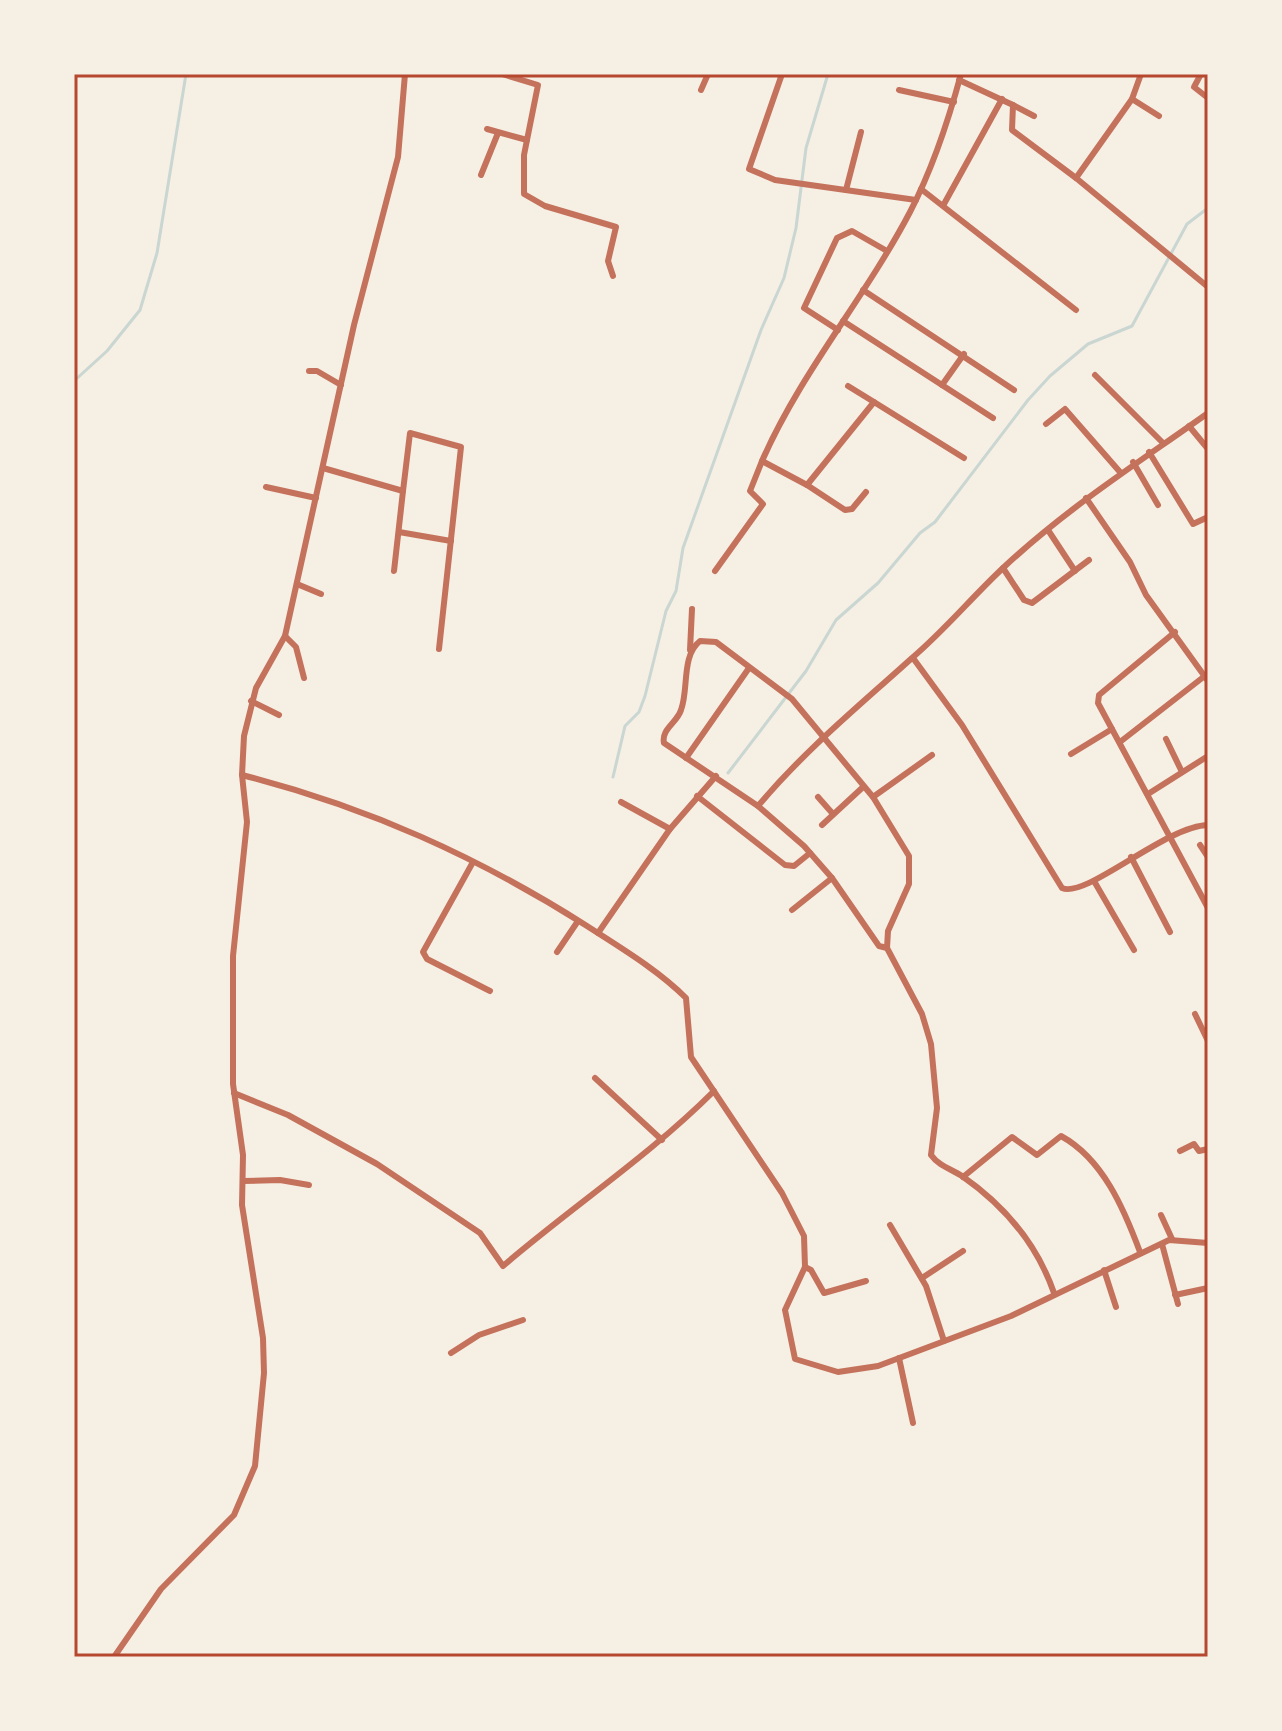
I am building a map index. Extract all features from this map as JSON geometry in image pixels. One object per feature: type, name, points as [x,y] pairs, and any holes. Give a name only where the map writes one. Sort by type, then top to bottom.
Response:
[{"type":"street","points":[[114,1657],[161,1589],[234,1515],[255,1466],[263,1349],[242,1205],[243,1181],[234,1093],[233,956],[247,822],[242,775],[244,736],[251,701],[285,636],[341,385],[398,157],[405,74]]},
{"type":"street","points":[[502,74],[538,85]]},
{"type":"street","points":[[540,74],[527,140],[524,194],[545,206],[616,227],[608,261],[613,276]]},
{"type":"street","points":[[701,90],[708,74]]},
{"type":"street","points":[[782,74],[749,169],[775,180],[916,200]]},
{"type":"street","points":[[1076,178],[1132,99],[1141,74]]},
{"type":"street","points":[[1201,74],[1194,87],[1208,98]]},
{"type":"street","points":[[715,571],[763,504],[750,491],[786,410],[916,200],[954,102],[960,77],[1034,116]]},
{"type":"street","points":[[899,90],[954,102]]},
{"type":"street","points":[[944,204],[1002,99]]},
{"type":"street","points":[[1132,99],[1159,116]]},
{"type":"street","points":[[1013,105],[1012,130],[1076,178],[1208,287]]},
{"type":"street","points":[[487,129],[527,140]]},
{"type":"street","points":[[846,190],[861,132]]},
{"type":"street","points":[[481,175],[498,133]]},
{"type":"street","points":[[921,189],[1076,310]]},
{"type":"street","points":[[838,330],[804,308],[837,238],[852,231],[887,251]]},
{"type":"street","points":[[863,290],[964,354],[1014,390]]},
{"type":"street","points":[[843,321],[993,418]]},
{"type":"street","points":[[942,385],[964,354]]},
{"type":"street","points":[[309,371],[317,371],[341,385]]},
{"type":"street","points":[[1095,375],[1163,443]]},
{"type":"street","points":[[848,386],[964,458]]},
{"type":"street","points":[[807,485],[874,402]]},
{"type":"street","points":[[1046,424],[1065,409],[1120,472]]},
{"type":"street","points":[[758,806],[824,736],[913,658],[1003,568],[1133,462],[1208,413]]},
{"type":"street","points":[[1189,426],[1208,449]]},
{"type":"street","points":[[394,571],[409,433],[461,447],[439,649]]},
{"type":"street","points":[[1149,452],[1193,524],[1208,517]]},
{"type":"street","points":[[762,461],[845,510],[852,509],[866,492]]},
{"type":"street","points":[[1133,462],[1158,505]]},
{"type":"street","points":[[323,468],[403,491]]},
{"type":"street","points":[[266,487],[316,498]]},
{"type":"street","points":[[1086,498],[1124,552],[1146,595],[1207,678],[1120,742]]},
{"type":"street","points":[[1048,530],[1075,571]]},
{"type":"street","points":[[399,532],[451,541]]},
{"type":"street","points":[[1003,568],[1029,603],[1089,560]]},
{"type":"street","points":[[297,584],[321,594]]},
{"type":"street","points":[[692,609],[683,707],[662,739],[667,746],[758,806],[810,853],[832,878],[879,946],[887,948]]},
{"type":"street","points":[[1175,632],[1099,695],[1098,703],[1208,908]]},
{"type":"street","points":[[285,636],[296,647],[304,678]]},
{"type":"street","points":[[690,653],[700,641],[710,639],[792,699],[862,788],[873,797],[909,856],[911,871],[905,896],[888,931],[887,948],[922,1014],[931,1044],[937,1114],[931,1155],[963,1177],[1030,1240],[1054,1293]]},
{"type":"street","points":[[913,658],[969,735],[1056,883],[1075,891],[1169,835],[1188,827],[1208,825]]},
{"type":"street","points":[[686,758],[749,668]]},
{"type":"street","points":[[251,701],[279,715]]},
{"type":"street","points":[[1071,754],[1112,729]]},
{"type":"street","points":[[1166,739],[1182,772]]},
{"type":"street","points":[[873,797],[932,755]]},
{"type":"street","points":[[1148,794],[1208,756]]},
{"type":"street","points":[[242,775],[364,810],[473,862],[598,933],[655,972],[687,1000],[691,1057],[796,1217],[806,1243],[805,1267],[785,1310],[794,1358],[842,1372],[899,1358],[1011,1316],[1172,1239],[1208,1243]]},
{"type":"street","points":[[598,933],[670,829],[716,776]]},
{"type":"street","points":[[822,825],[862,788]]},
{"type":"street","points":[[697,796],[785,865],[794,866],[810,853]]},
{"type":"street","points":[[818,797],[833,814]]},
{"type":"street","points":[[621,802],[670,829]]},
{"type":"street","points":[[1200,845],[1208,857]]},
{"type":"street","points":[[1131,857],[1170,932]]},
{"type":"street","points":[[473,862],[423,952],[427,959],[490,991]]},
{"type":"street","points":[[792,910],[832,878]]},
{"type":"street","points":[[1094,881],[1134,950]]},
{"type":"street","points":[[557,952],[578,921]]},
{"type":"street","points":[[1195,1014],[1208,1041]]},
{"type":"street","points":[[595,1078],[662,1140]]},
{"type":"street","points":[[234,1093],[306,1123],[389,1172],[480,1233],[503,1266],[662,1140],[714,1091]]},
{"type":"street","points":[[963,1177],[1012,1137],[1037,1155],[1061,1136],[1085,1153],[1103,1176],[1140,1252]]},
{"type":"street","points":[[1180,1151],[1194,1144],[1199,1151],[1208,1149]]},
{"type":"street","points":[[243,1181],[280,1180],[309,1185]]},
{"type":"street","points":[[1161,1215],[1172,1239]]},
{"type":"street","points":[[890,1225],[922,1278],[944,1341]]},
{"type":"street","points":[[1162,1244],[1178,1304]]},
{"type":"street","points":[[922,1278],[963,1251]]},
{"type":"street","points":[[805,1267],[811,1270],[824,1293],[866,1281]]},
{"type":"street","points":[[1104,1270],[1116,1307]]},
{"type":"street","points":[[1175,1295],[1208,1288]]},
{"type":"street","points":[[451,1353],[479,1335],[523,1320]]},
{"type":"street","points":[[899,1358],[913,1423]]},
{"type":"waterway","points":[[74,381],[107,351],[140,310],[157,253],[186,74]]},
{"type":"waterway","points":[[613,777],[625,726],[639,712],[645,696],[666,611],[676,591],[683,548],[761,330],[784,278],[796,228],[806,148],[828,74]]},
{"type":"waterway","points":[[728,773],[806,671],[836,620],[878,583],[920,533],[935,522],[1028,400],[1050,376],[1088,344],[1132,326],[1187,224],[1208,208]]}]
